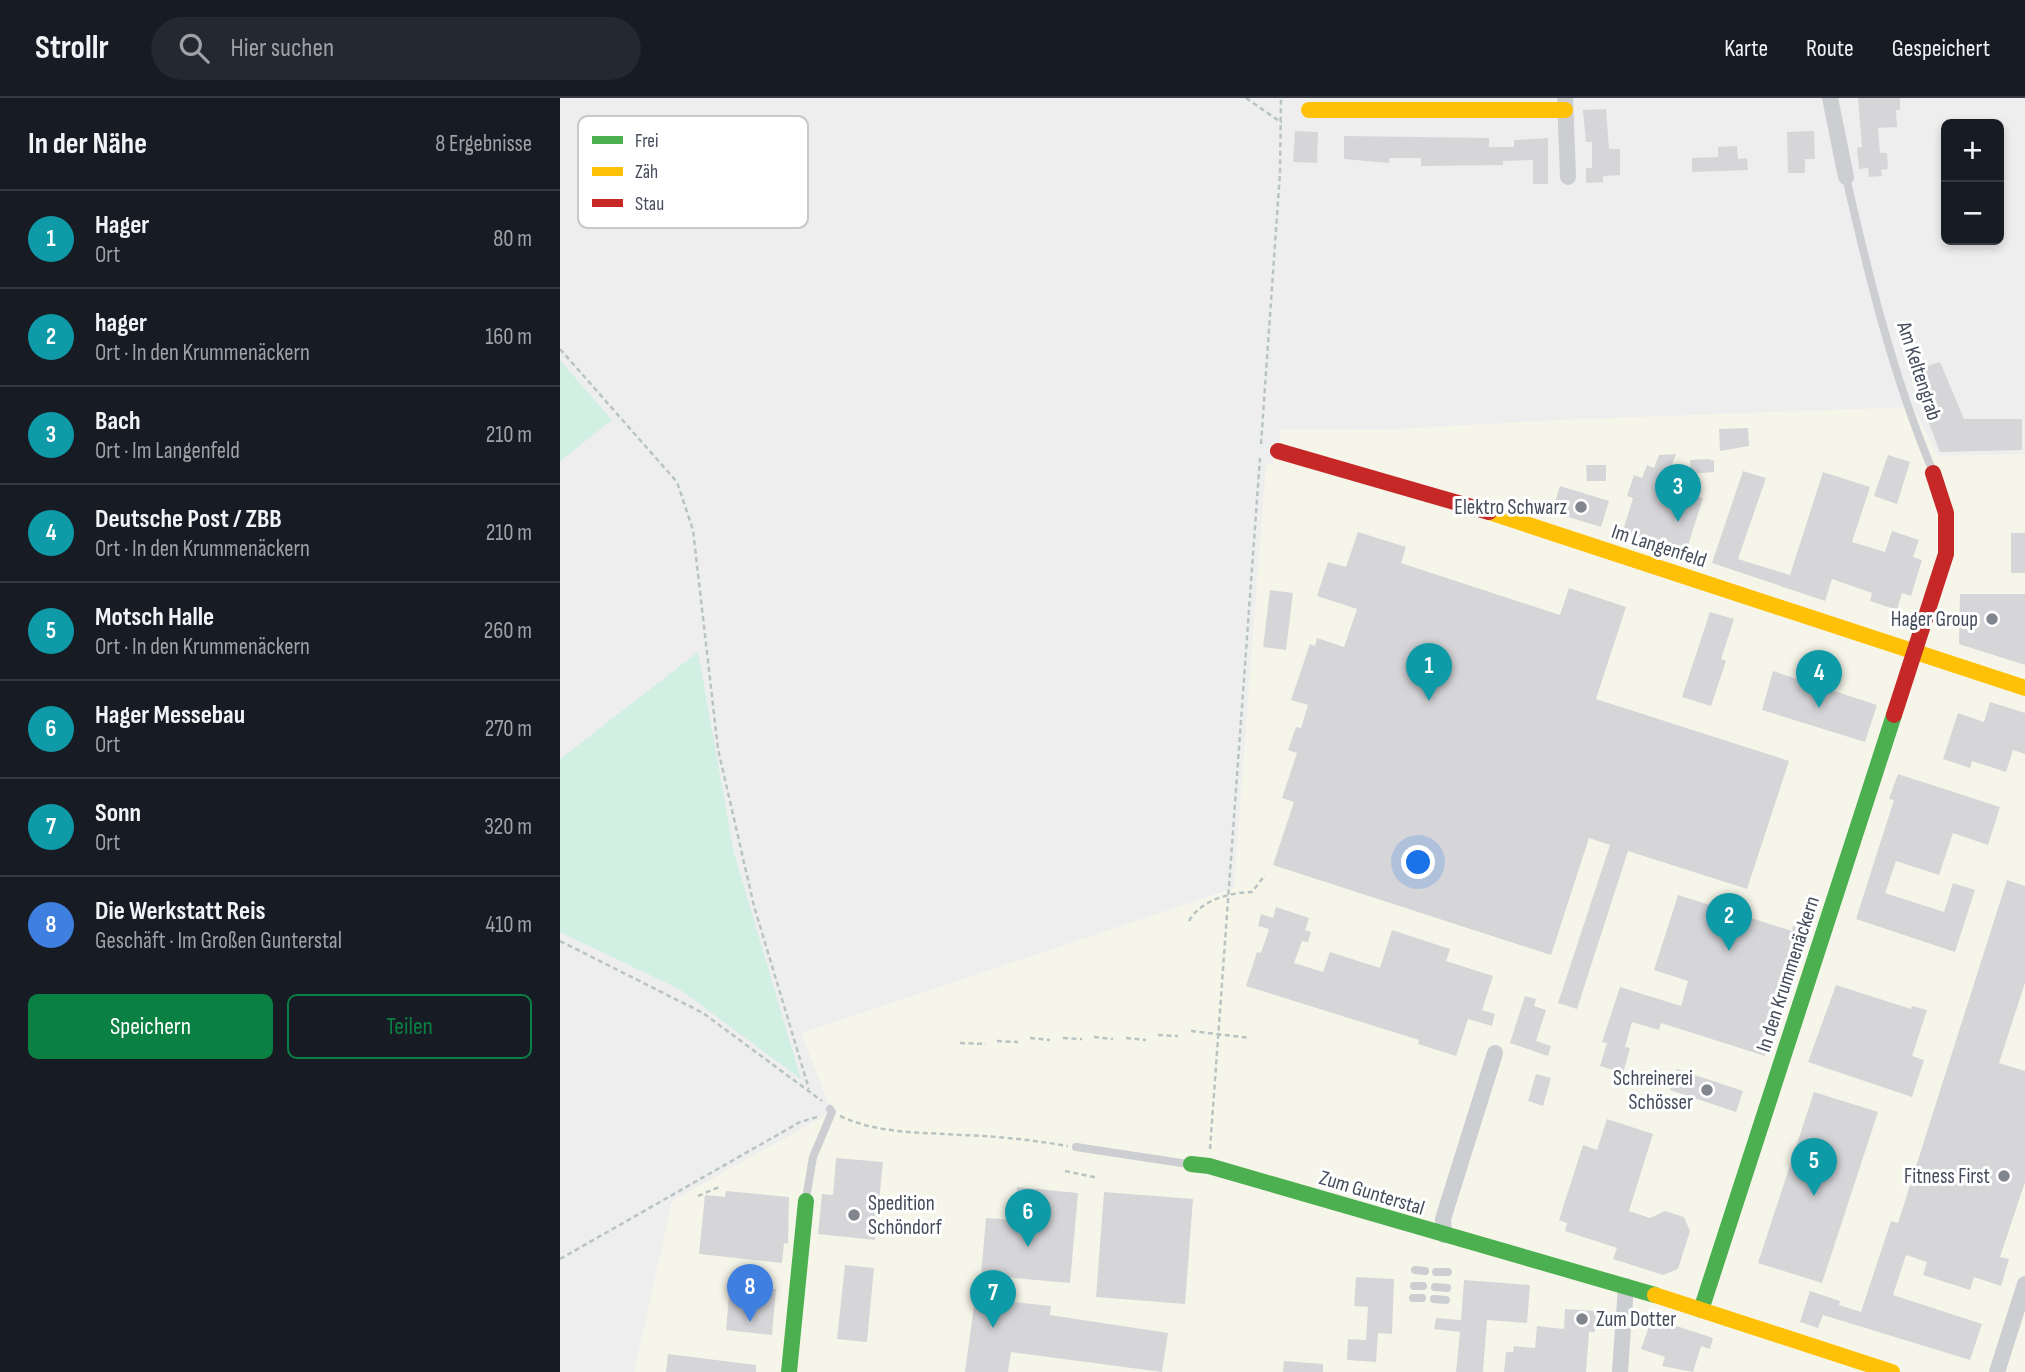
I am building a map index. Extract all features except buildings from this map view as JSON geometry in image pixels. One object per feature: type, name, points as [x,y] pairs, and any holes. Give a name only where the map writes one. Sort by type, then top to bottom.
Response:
[{"type":"street","name":"Am Keltengrab","points":[[1830,98],[1846,177]]},
{"type":"street","points":[[1309,110],[1565,104],[1568,177]]},
{"type":"street","name":"Im Langenfeld","points":[[1278,451],[1437,495],[2025,688]]},
{"type":"street","name":"Am Keltengrab","points":[[1916,652],[1949,535],[1946,503],[1933,473]]},
{"type":"street","name":"In den Krummenäckern","points":[[1701,1310],[1916,652]]},
{"type":"street","points":[[1444,1235],[1443,1219],[1497,1047]]},
{"type":"street","name":"Zum Gunterstal","points":[[1191,1164],[1209,1166],[1626,1286],[1892,1372]]},
{"type":"street","points":[[789,1372],[806,1201]]},
{"type":"street","points":[[1997,1372],[2025,1284]]},
{"type":"street","points":[[1620,1372],[1626,1286]]},
{"type":"lane","name":"Am Keltengrab","points":[[1846,177],[1898,383],[1933,473]]},
{"type":"lane","points":[[806,1201],[813,1157],[831,1111]]},
{"type":"lane","name":"Zum Gunterstal","points":[[1076,1147],[1191,1164]]},
{"type":"lane","points":[[1436,1272],[1448,1272]]},
{"type":"lane","points":[[1435,1287],[1447,1288]]},
{"type":"lane","points":[[1434,1299],[1446,1300]]},
{"type":"path","points":[[1246,98],[1282,123]]},
{"type":"path","points":[[1209,1166],[1282,123],[1281,98]]},
{"type":"path","points":[[560,349],[677,482],[688,507],[693,530],[718,749],[754,906],[809,1089]]},
{"type":"path","points":[[1189,921],[1208,903],[1229,894],[1252,892],[1265,875]]},
{"type":"path","points":[[560,941],[703,1013],[809,1089],[831,1111],[873,1128],[906,1133],[1025,1139],[1076,1147]]},
{"type":"path","points":[[1191,1031],[1250,1038]]},
{"type":"path","points":[[1158,1035],[1178,1036]]},
{"type":"path","points":[[1094,1037],[1113,1039]]},
{"type":"path","points":[[1030,1038],[1050,1040]]},
{"type":"path","points":[[1063,1038],[1082,1039]]},
{"type":"path","points":[[1126,1038],[1146,1040]]},
{"type":"path","points":[[997,1041],[1018,1042]]},
{"type":"path","points":[[960,1043],[986,1044]]},
{"type":"path","points":[[560,1259],[800,1122],[831,1111]]},
{"type":"path","points":[[1065,1171],[1098,1178]]},
{"type":"path","points":[[698,1196],[719,1187]]},
{"type":"shaded area","points":[[1913,407],[1938,456],[2025,454],[2025,1372],[634,1372],[672,1201],[832,1112],[801,1033],[1234,888],[1266,466],[1273,461],[1278,451],[1281,429],[1379,430],[1558,420]]},
{"type":"green space","points":[[560,360],[612,420],[560,461]]},
{"type":"green space","points":[[698,652],[734,853],[801,1079],[679,989],[560,932],[560,759]]},
{"type":"traffic: fast","points":[[1701,1310],[1894,715]]},
{"type":"traffic: fast","points":[[1191,1164],[1209,1166],[1655,1295]]},
{"type":"traffic: fast","points":[[789,1372],[806,1201]]},
{"type":"traffic: slow","points":[[1309,110],[1565,110]]},
{"type":"traffic: slow","points":[[1489,512],[2025,688]]},
{"type":"traffic: slow","points":[[1655,1295],[1892,1372]]},
{"type":"traffic: jam","points":[[1278,451],[1489,512]]},
{"type":"traffic: jam","points":[[1894,715],[1946,554],[1946,513],[1933,473]]},
{"type":"place","name":"Elektro Schwarz","points":[[1581,507]]},
{"type":"place","name":"Bach","points":[[1678,522]]},
{"type":"place","name":"Hager Group","points":[[1992,619]]},
{"type":"place","name":"Hager","points":[[1429,701]]},
{"type":"place","name":"Deutsche Post / ZBB","points":[[1819,708]]},
{"type":"place","name":"hager","points":[[1729,951]]},
{"type":"place","name":"Schreinerei Schösser","points":[[1707,1090]]},
{"type":"place","name":"Fitness First","points":[[2004,1176]]},
{"type":"place","name":"Motsch Halle","points":[[1814,1196]]},
{"type":"place","name":"Spedition Schöndorf","points":[[854,1215]]},
{"type":"place","name":"Hager Messebau","points":[[1028,1247]]},
{"type":"place","name":"Zum Dotter","points":[[1582,1319]]},
{"type":"place","name":"Die Werkstatt Reis","points":[[750,1322]]},
{"type":"place","name":"Sonn","points":[[993,1328]]}]
